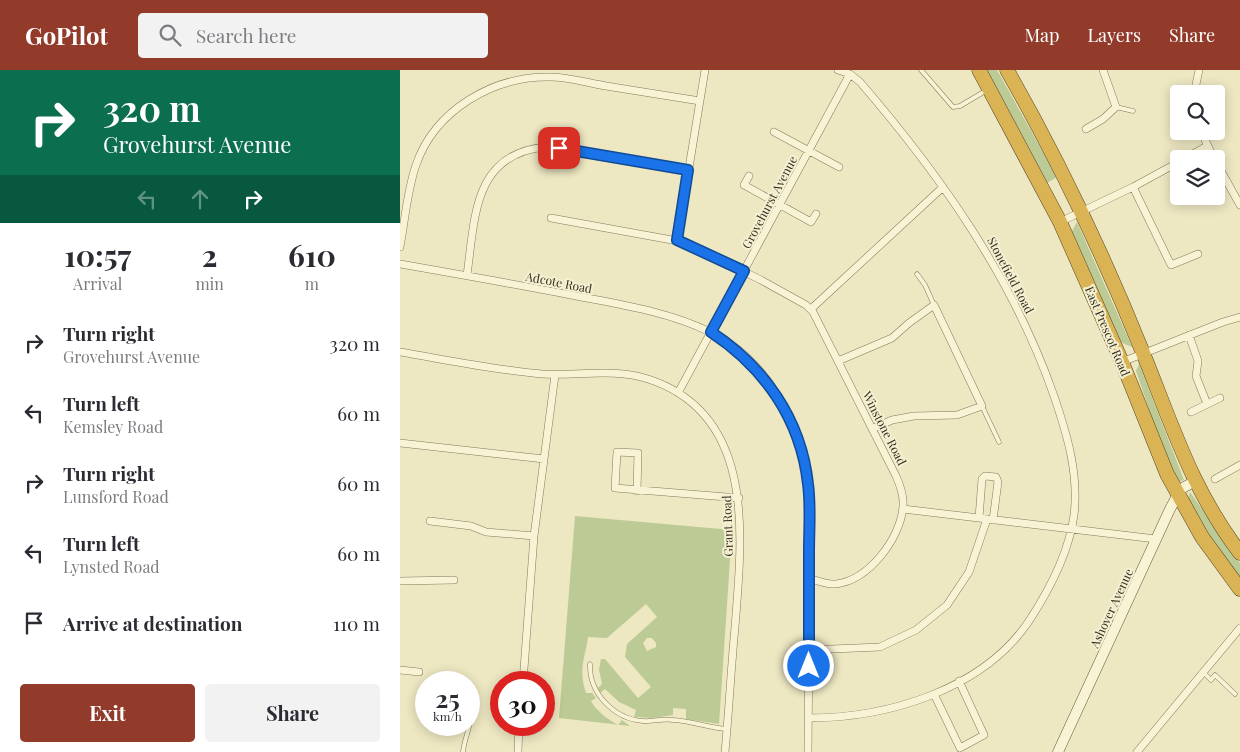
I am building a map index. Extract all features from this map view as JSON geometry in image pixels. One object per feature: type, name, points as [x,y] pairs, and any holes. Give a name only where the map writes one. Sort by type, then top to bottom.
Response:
[{"type":"highway","name":"East Prescot Road","points":[[979,70],[1060,222],[1122,362],[1160,458],[1178,495],[1202,536],[1240,589]]},
{"type":"highway","name":"East Prescot Road","points":[[1007,70],[1044,137],[1081,212],[1144,354],[1174,436],[1195,481],[1216,519],[1240,553]]},
{"type":"street","points":[[677,240],[705,70]]},
{"type":"street","points":[[1086,129],[1103,119],[1116,107],[1103,70]]},
{"type":"street","points":[[1196,85],[1199,70]]},
{"type":"street","name":"Grovehurst Avenue","points":[[678,393],[809,150],[844,72]]},
{"type":"street","name":"Stonefield Road","points":[[808,718],[842,718],[892,710],[934,694],[991,664],[1019,637],[1042,602],[1057,572],[1071,529],[1075,498],[1072,458],[1048,380],[1028,331],[1003,280],[972,227],[944,187],[864,87],[844,72]]},
{"type":"street","points":[[400,247],[410,186],[422,152],[447,117],[480,93],[522,79],[551,77],[700,101]]},
{"type":"street","points":[[774,132],[839,167]]},
{"type":"street","points":[[1205,140],[1209,150]]},
{"type":"street","points":[[1200,150],[1207,146]]},
{"type":"street","points":[[467,275],[478,200],[483,187],[495,169],[512,156],[534,148],[559,148],[688,170]]},
{"type":"street","points":[[1060,222],[1170,167]]},
{"type":"street","points":[[749,176],[744,185],[811,222],[816,214]]},
{"type":"street","points":[[1225,178],[1240,205]]},
{"type":"street","points":[[551,218],[677,240],[744,271],[811,309],[944,187]]},
{"type":"street","points":[[1133,187],[1171,265],[1198,254]]},
{"type":"street","name":"Adcote Road","points":[[400,264],[639,308],[711,332],[734,348],[762,376],[779,398],[794,428],[803,456],[808,483],[808,752]]},
{"type":"street","points":[[838,361],[892,338],[934,305],[982,406],[958,415],[914,416],[892,420],[872,429]]},
{"type":"street","name":"Winstone Road","points":[[809,579],[835,584],[860,576],[880,558],[894,536],[903,509],[899,482],[811,309]]},
{"type":"street","points":[[1122,362],[1189,335],[1240,318]]},
{"type":"street","points":[[1189,335],[1198,361],[1196,376],[1206,404]]},
{"type":"street","name":"Grant Road","points":[[400,352],[555,374],[622,374],[648,379],[678,393],[698,409],[717,434],[731,466],[738,498],[740,550],[725,752]]},
{"type":"street","points":[[524,671],[534,536],[555,374]]},
{"type":"street","points":[[1191,412],[1220,398]]},
{"type":"street","points":[[400,443],[544,459]]},
{"type":"street","points":[[637,491],[638,453],[617,452],[615,488],[637,491],[738,498]]},
{"type":"street","points":[[1215,479],[1240,466]]},
{"type":"street","points":[[809,650],[880,647],[916,630],[947,605],[970,572],[998,482],[996,478],[985,476],[982,479],[986,519]]},
{"type":"street","name":"Ashover Avenue","points":[[1058,752],[1181,488],[1195,481]]},
{"type":"street","points":[[903,509],[1156,539]]},
{"type":"street","points":[[430,520],[471,526],[486,532],[534,536]]},
{"type":"street","points":[[400,581],[454,580]]},
{"type":"street","points":[[1137,752],[1240,628]]},
{"type":"street","points":[[400,670],[415,672]]},
{"type":"street","points":[[934,694],[960,748],[984,735],[959,681]]},
{"type":"street","points":[[518,752],[519,736]]},
{"type":"lane","points":[[921,70],[953,107],[960,106],[990,88]]},
{"type":"lane","points":[[1116,107],[1134,111]]},
{"type":"lane","points":[[917,274],[926,285],[934,305]]},
{"type":"lane","points":[[982,406],[999,442]]},
{"type":"lane","points":[[590,664],[594,688],[600,697],[616,712],[633,720],[674,720],[727,729]]},
{"type":"lane","points":[[1203,672],[1211,680],[1215,675],[1235,694]]},
{"type":"lane","points":[[463,752],[463,742],[467,736]]},
{"type":"green space","points":[[985,70],[997,70],[1057,177],[1047,183]]},
{"type":"green space","points":[[1077,222],[1132,347],[1120,342],[1072,231]]},
{"type":"green space","points":[[1139,364],[1184,480],[1178,482],[1153,427],[1136,371]]},
{"type":"green space","points":[[1190,492],[1240,563],[1240,579],[1196,518],[1188,498]]},
{"type":"green space","points":[[575,516],[732,530],[719,724],[686,719],[686,709],[673,708],[673,715],[652,718],[634,717],[636,710],[619,702],[605,689],[600,693],[598,688],[602,684],[599,670],[601,659],[605,659],[638,698],[651,687],[625,657],[627,644],[657,617],[646,604],[607,638],[588,637],[582,671],[586,693],[592,693],[596,698],[591,701],[596,709],[617,725],[559,718]],"holes":[[[647,638],[652,638],[656,643],[656,647],[647,651],[643,643]]]},
{"type":"green space","points":[[622,720],[630,726],[618,725]]},
{"type":"route","points":[[559,148],[646,165],[688,170],[677,240],[744,271],[711,332],[744,356],[771,387],[789,416],[799,442],[808,483],[810,511],[809,666]]}]
